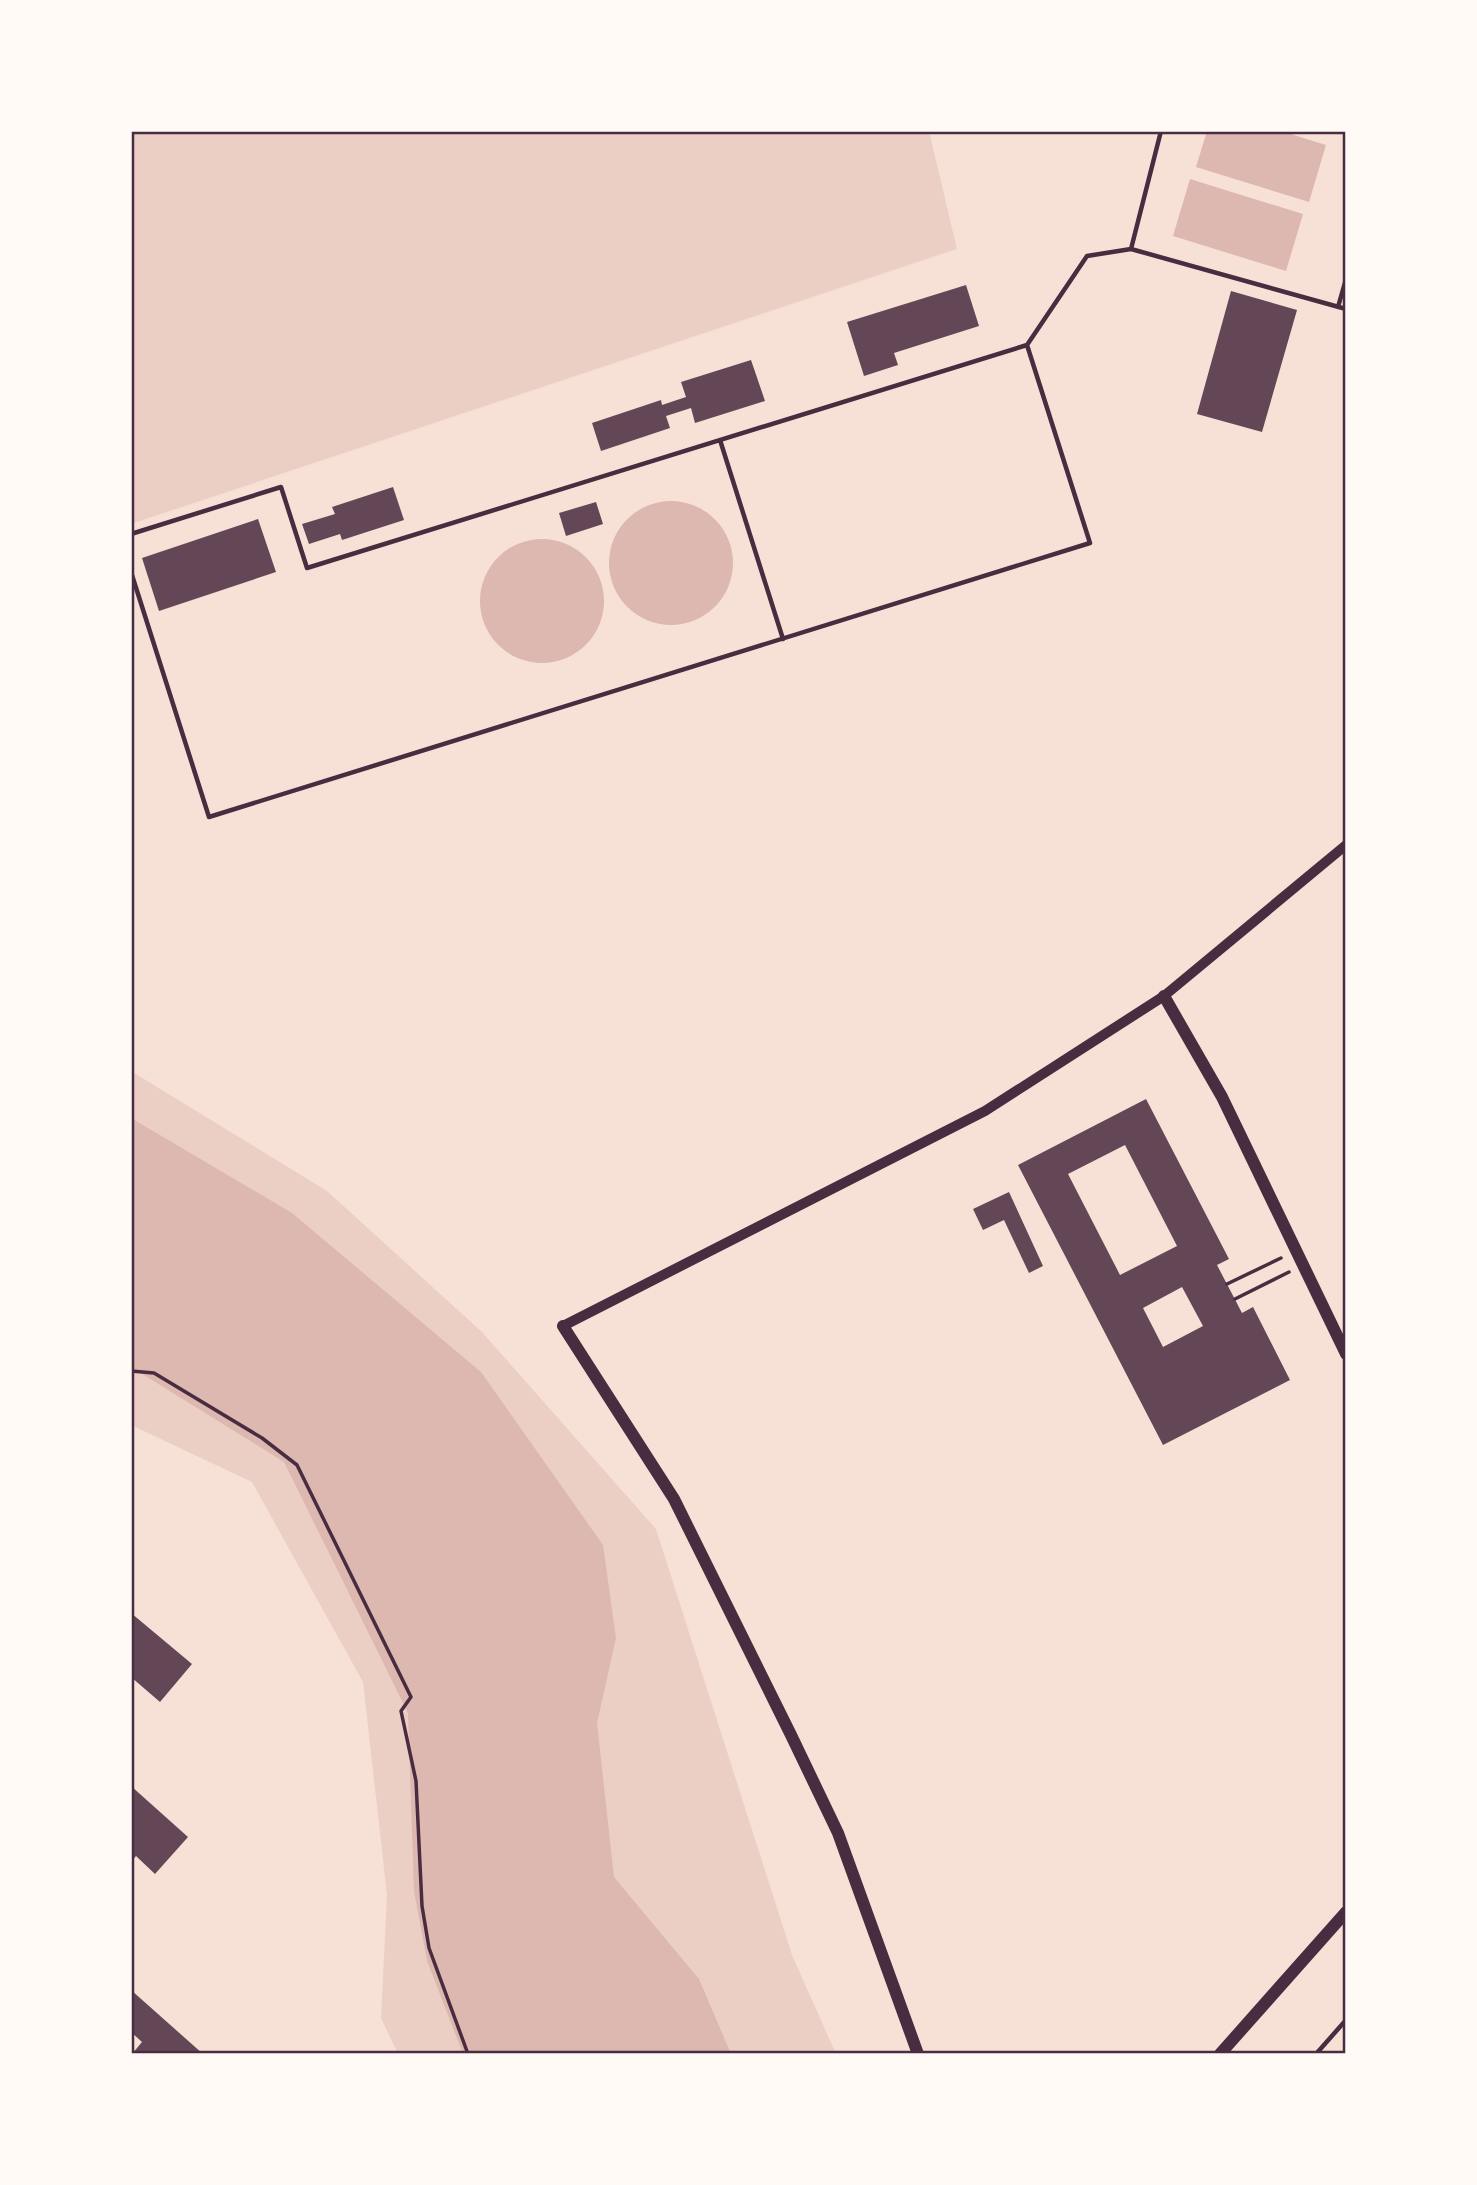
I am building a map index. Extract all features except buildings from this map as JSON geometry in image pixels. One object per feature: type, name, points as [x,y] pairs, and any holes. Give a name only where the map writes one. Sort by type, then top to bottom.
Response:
[{"type":"main road","points":[[1164,996],[1222,1097],[1346,1354]]},
{"type":"main road","points":[[563,1326],[674,1499],[791,1735],[838,1833],[918,2054]]},
{"type":"main road","points":[[1220,2054],[1346,1912]]},
{"type":"street","points":[[563,1326],[985,1111],[1164,996],[1346,845]]},
{"type":"lane","points":[[1131,249],[1161,131]]},
{"type":"lane","points":[[131,534],[281,487],[307,568],[1027,345],[1087,256],[1131,249],[1346,309]]},
{"type":"lane","points":[[1338,307],[1346,279]]},
{"type":"lane","points":[[131,572],[209,817],[1090,543],[1027,345]]},
{"type":"lane","points":[[720,440],[783,639]]},
{"type":"lane","points":[[1316,2054],[1346,2020]]},
{"type":"path","points":[[1227,1284],[1296,1251]]},
{"type":"path","points":[[1235,1299],[1303,1265]]},
{"type":"path","points":[[131,1371],[153,1373],[262,1438],[297,1465],[325,1526],[364,1599],[411,1697],[401,1711],[416,1781],[422,1906],[429,1948],[468,2054]]},
{"type":"shaded area","points":[[131,131],[929,131],[957,249],[131,524]]},
{"type":"shaded area","points":[[1207,131],[1281,131],[1326,145],[1309,202],[1196,167]]},
{"type":"shaded area","points":[[1190,179],[1303,214],[1286,271],[1173,236]]},
{"type":"shaded area","points":[[671,501],[695,506],[715,519],[728,539],[733,563],[728,587],[715,607],[695,620],[671,625],[647,620],[627,607],[614,587],[609,563],[614,539],[627,519],[647,506]]},
{"type":"shaded area","points":[[542,539],[566,544],[586,557],[599,577],[604,601],[599,625],[586,645],[566,658],[542,663],[518,658],[498,645],[485,625],[480,601],[485,577],[498,557],[518,544]]},
{"type":"shaded area","points":[[131,1071],[327,1191],[482,1332],[656,1529],[792,1955],[836,2054],[398,2054],[381,2018],[387,1895],[363,1682],[252,1482],[131,1425]]},
{"type":"shaded area","points":[[131,1118],[292,1213],[481,1372],[603,1545],[616,1638],[597,1723],[614,1877],[699,1979],[731,2054],[463,2054],[427,1961],[414,1891],[408,1713],[284,1462],[131,1367]]}]
